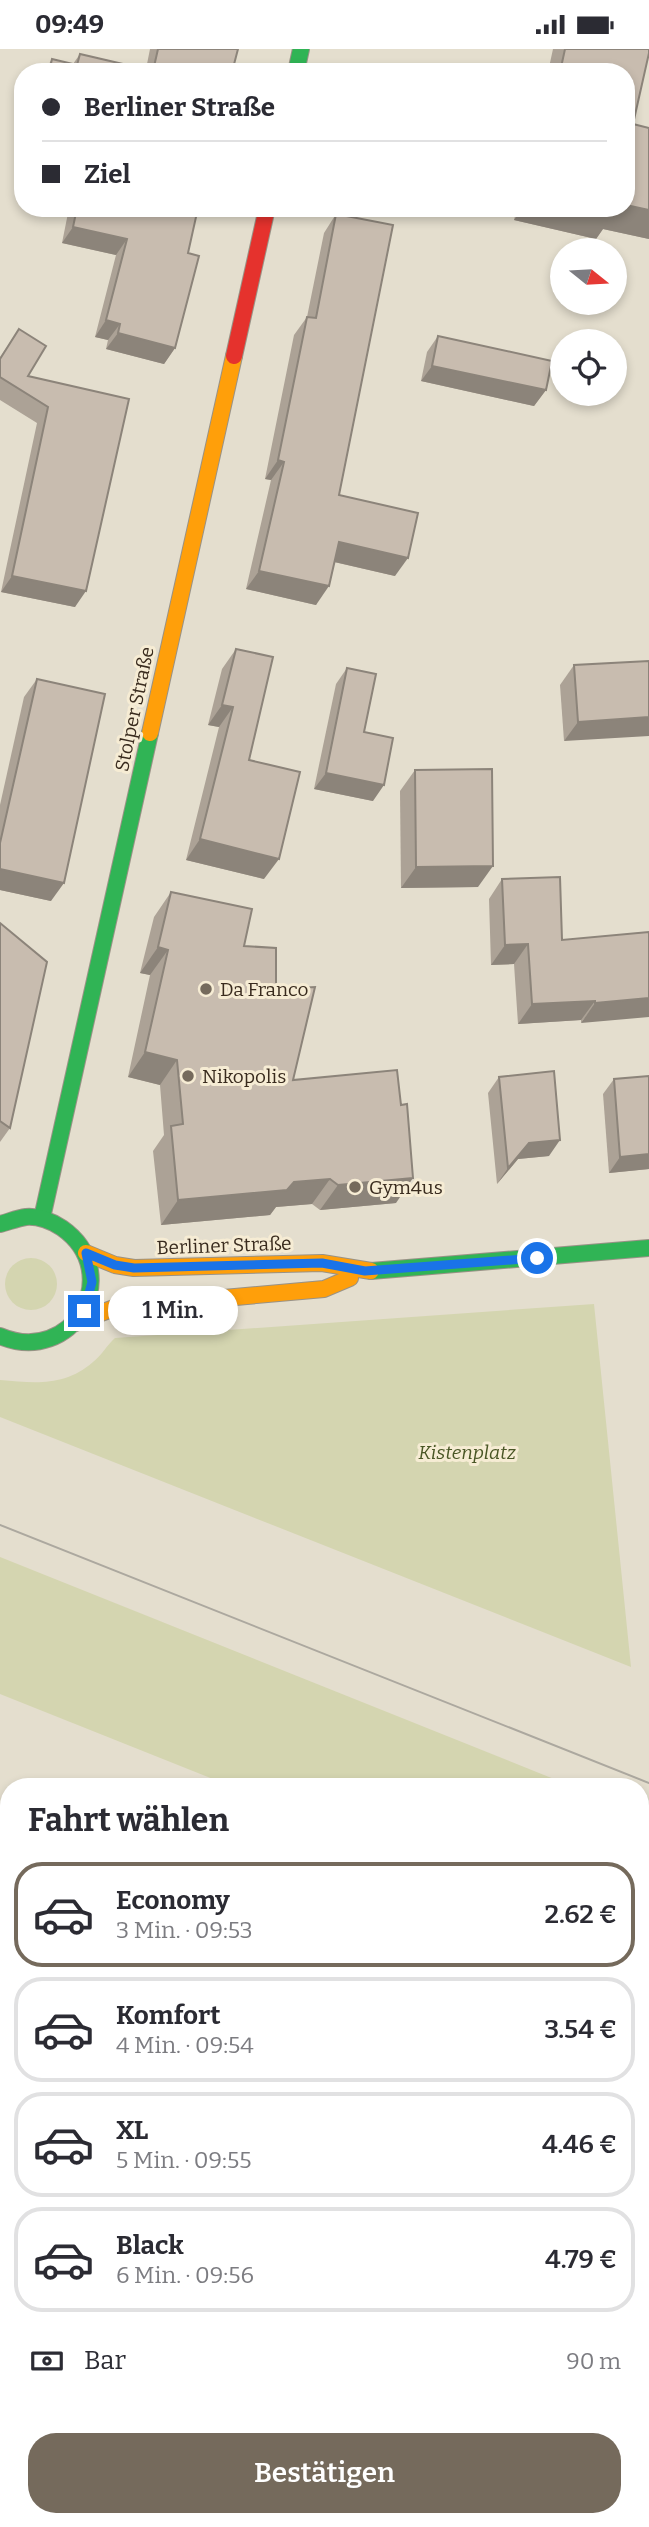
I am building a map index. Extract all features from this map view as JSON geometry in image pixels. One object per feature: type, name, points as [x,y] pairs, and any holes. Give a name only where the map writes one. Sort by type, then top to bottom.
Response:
[{"type":"main road","name":"Stolper Straße","points":[[42,1218],[265,217]]},
{"type":"main road","points":[[0,1224],[25,1217],[42,1218],[60,1225],[75,1237],[86,1253],[91,1267],[90,1297],[75,1323]]},
{"type":"main road","name":"Berliner Straße","points":[[86,1253],[115,1265],[134,1268],[322,1263],[365,1271],[649,1248]]},
{"type":"main road","name":"Berliner Straße","points":[[1,1338],[22,1343],[42,1342],[60,1335],[75,1323],[114,1308],[324,1289],[365,1271]]},
{"type":"green space","points":[[31,1258],[41,1260],[49,1266],[55,1274],[55,1294],[49,1302],[41,1308],[31,1310],[21,1308],[13,1302],[7,1294],[5,1284],[7,1274],[13,1266],[21,1260]]},
{"type":"green space","name":"Kistenplatz","points":[[594,1304],[631,1667],[0,1417],[0,1380],[37,1382],[71,1376],[96,1359],[115,1338]]},
{"type":"green space","points":[[0,1557],[552,1778],[210,1778],[0,1694]]},
{"type":"building","points":[[158,49],[238,49],[234,63],[155,63]]},
{"type":"building","points":[[565,49],[649,49],[635,115],[635,63],[562,63]]},
{"type":"building","points":[[80,54],[119,63],[78,63]]},
{"type":"building","points":[[52,59],[69,63],[51,63]]},
{"type":"building","points":[[635,124],[649,128],[649,210],[635,207]]},
{"type":"building","points":[[75,217],[196,217],[188,253],[199,256],[175,348],[118,333],[120,324],[106,320],[127,239],[73,227]]},
{"type":"building","points":[[335,217],[352,217],[393,225],[339,495],[418,513],[408,558],[339,542],[329,586],[259,571],[284,462],[278,460],[307,317],[316,318]]},
{"type":"building","points":[[19,329],[46,346],[28,376],[129,399],[86,591],[12,576],[48,407],[0,377],[0,359]]},
{"type":"building","points":[[438,336],[550,361],[546,390],[432,366]]},
{"type":"building","points":[[236,649],[273,657],[249,760],[300,772],[279,859],[200,839],[233,707],[222,705]]},
{"type":"building","points":[[649,661],[649,717],[578,722],[574,665]]},
{"type":"building","points":[[347,668],[376,674],[364,732],[393,738],[384,785],[326,773]]},
{"type":"building","points":[[37,679],[105,694],[64,883],[0,869],[0,843]]},
{"type":"building","points":[[492,769],[493,866],[416,867],[415,770]]},
{"type":"building","points":[[560,877],[562,940],[649,932],[649,998],[595,1003],[532,1004],[528,944],[505,945],[502,879]]},
{"type":"building","points":[[171,892],[252,909],[244,946],[276,948],[276,989],[315,987],[293,1080],[397,1070],[401,1105],[407,1104],[413,1178],[338,1185],[330,1179],[294,1182],[287,1190],[178,1200],[171,1126],[183,1124],[177,1060],[145,1052],[168,950],[158,947]]},
{"type":"building","points":[[0,923],[47,962],[10,1128],[0,1121]]},
{"type":"building","points":[[554,1071],[560,1140],[529,1143],[508,1168],[499,1077]]},
{"type":"building","points":[[649,1076],[649,1154],[620,1157],[614,1079]]},
{"type":"tram line","points":[[0,1525],[636,1778]]},
{"type":"traffic: fast","points":[[298,63],[301,49]]},
{"type":"traffic: fast","points":[[42,1218],[150,733]]},
{"type":"traffic: fast","points":[[0,1224],[31,1217],[54,1223],[81,1247],[90,1268],[90,1290],[82,1311],[69,1327],[49,1339],[26,1342],[0,1336]]},
{"type":"traffic: fast","points":[[371,1271],[649,1248]]},
{"type":"traffic: slow","points":[[150,733],[234,356]]},
{"type":"traffic: slow","points":[[86,1253],[115,1265],[134,1268],[322,1263],[371,1271]]},
{"type":"traffic: slow","points":[[75,1323],[114,1308],[324,1289],[350,1278]]},
{"type":"traffic: jam","points":[[234,356],[265,217]]},
{"type":"place","name":"Da Franco","points":[[206,989]]},
{"type":"place","name":"Nikopolis","points":[[188,1076]]},
{"type":"place","name":"Gym4us","points":[[355,1187]]},
{"type":"route","points":[[84,1311],[92,1282],[86,1253],[115,1265],[154,1269],[322,1263],[365,1271],[537,1258]]}]
